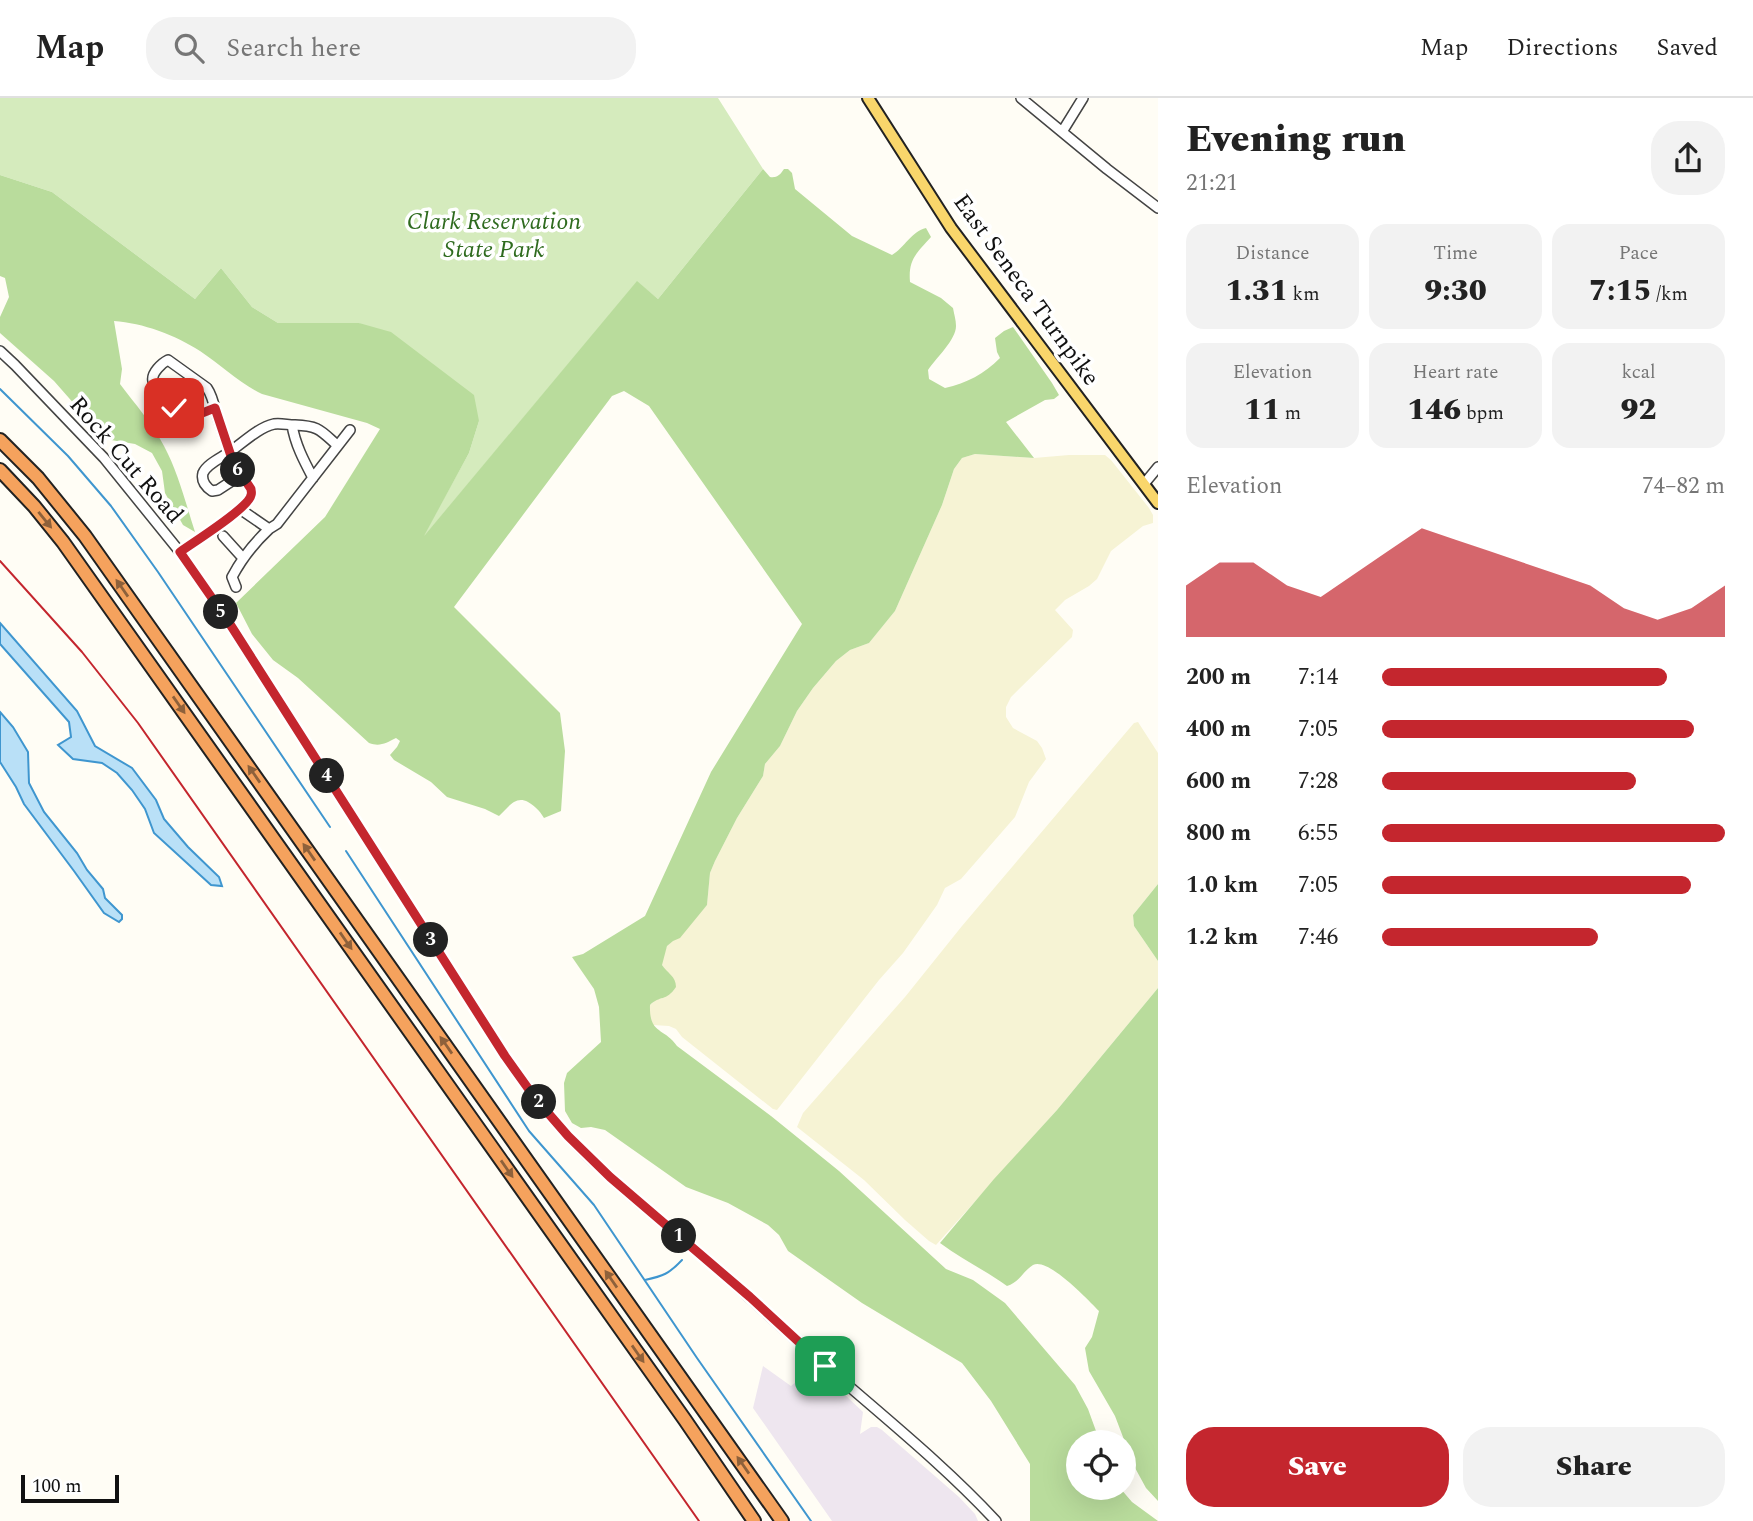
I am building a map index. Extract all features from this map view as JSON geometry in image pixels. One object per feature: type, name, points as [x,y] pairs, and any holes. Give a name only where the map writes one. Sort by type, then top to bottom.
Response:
[{"type":"highway","points":[[0,440],[38,478],[85,536],[780,1518]]},
{"type":"highway","points":[[0,470],[63,542],[754,1521]]},
{"type":"main road","name":"East Seneca Turnpike","points":[[867,98],[951,228],[1158,503]]},
{"type":"street","points":[[1021,98],[1158,208]]},
{"type":"street","points":[[1062,132],[1083,98]]},
{"type":"street","name":"Rock Cut Road","points":[[0,351],[104,458],[180,552],[228,621],[505,1056],[535,1098],[568,1136],[610,1177],[965,1487],[996,1521]]},
{"type":"street","points":[[180,552],[240,509],[252,494],[229,453],[211,393],[207,388],[168,360],[163,362],[154,374],[154,383],[180,413],[192,416],[215,408]]},
{"type":"street","points":[[241,475],[218,490],[212,491],[204,484],[203,473],[206,469],[271,425],[315,427],[337,447]]},
{"type":"street","points":[[292,425],[293,434],[313,478]]},
{"type":"street","points":[[236,587],[232,577],[242,557],[276,524],[350,430]]},
{"type":"street","points":[[1144,484],[1158,467]]},
{"type":"street","points":[[240,509],[269,529]]},
{"type":"street","points":[[223,536],[242,557]]},
{"type":"shaded area","points":[[975,454],[1034,458],[1105,455],[1149,508],[1153,523],[1143,526],[1111,551],[1097,579],[1065,600],[1055,610],[1073,630],[1072,637],[1011,697],[1006,707],[1006,717],[1013,728],[1037,741],[1046,759],[1029,782],[1015,817],[961,879],[945,888],[937,905],[903,953],[777,1110],[773,1109],[682,1037],[676,1029],[653,1025],[649,1014],[650,1005],[663,998],[670,974],[662,965],[662,959],[667,946],[707,905],[710,873],[715,861],[763,776],[765,764],[780,746],[797,711],[836,661],[850,650],[869,643],[895,611],[942,505],[954,469],[962,458]]},
{"type":"shaded area","points":[[1138,722],[1158,753],[1158,884],[1133,915],[1134,926],[1158,961],[1158,988],[1057,1110],[936,1245],[905,1220],[864,1180],[797,1127],[803,1113],[905,997],[1134,723]]},
{"type":"shaded area","points":[[763,1366],[791,1386],[806,1374],[821,1372],[863,1412],[860,1434],[871,1427],[882,1430],[959,1497],[978,1521],[832,1521],[753,1408]]},
{"type":"green space","name":"Clark Reservation State Park","points":[[0,98],[718,98],[763,169],[658,299],[637,282],[421,540],[469,453],[479,421],[359,323],[278,323],[252,307],[221,268],[195,299],[52,192],[0,175]]},
{"type":"green space","points":[[763,169],[772,177],[788,169],[792,173],[795,189],[852,236],[892,255],[916,232],[926,228],[931,237],[912,262],[910,282],[941,298],[953,308],[956,326],[949,343],[928,370],[929,379],[945,388],[968,381],[988,369],[1000,358],[995,338],[1013,327],[1059,395],[1006,422],[1034,458],[975,454],[962,458],[954,469],[942,505],[895,611],[869,643],[850,650],[836,661],[813,688],[797,711],[780,746],[765,764],[763,776],[737,818],[710,873],[707,905],[680,938],[667,946],[662,965],[673,977],[676,987],[669,995],[650,1005],[650,1015],[655,1026],[677,1046],[839,1171],[946,1269],[973,1280],[1005,1303],[1075,1385],[1096,1430],[1066,1430],[1066,1500],[1130,1500],[1158,1521],[1030,1521],[1030,1464],[991,1401],[962,1363],[862,1303],[788,1251],[779,1235],[768,1225],[728,1203],[686,1187],[605,1130],[581,1128],[572,1123],[565,1111],[564,1083],[567,1073],[601,1042],[599,1007],[594,989],[572,957],[583,954],[645,916],[711,772],[802,624],[649,406],[624,391],[612,396],[454,607],[560,713],[565,751],[561,811],[544,818],[533,805],[519,800],[499,816],[447,797],[431,782],[394,760],[390,755],[400,741],[396,738],[386,743],[369,743],[298,678],[273,660],[252,634],[236,603],[325,517],[380,429],[262,394],[180,340],[147,327],[114,321],[122,369],[120,384],[149,422],[169,456],[195,532],[183,525],[165,493],[162,471],[152,453],[135,444],[105,439],[54,381],[0,333],[0,317],[9,297],[5,278],[0,276],[0,175],[52,192],[195,299],[221,268],[252,307],[278,323],[359,323],[391,332],[474,395],[479,421],[469,453],[424,536],[637,281],[658,299]]},
{"type":"green space","points":[[1158,884],[1158,961],[1134,926],[1133,915]]},
{"type":"green space","points":[[1158,988],[1158,1501],[1146,1488],[1136,1470],[1136,1430],[1120,1430],[1089,1371],[1085,1348],[1092,1337],[1099,1311],[1068,1281],[1048,1267],[1033,1265],[1007,1286],[940,1243],[1057,1110]]},
{"type":"water","points":[[0,623],[77,711],[95,746],[132,768],[156,800],[164,819],[219,877],[222,886],[211,885],[154,833],[145,809],[117,773],[102,763],[73,759],[58,745],[71,737],[69,722],[0,644]]},
{"type":"water","points":[[0,712],[28,752],[29,783],[44,812],[103,889],[105,898],[122,915],[119,922],[104,913],[24,804],[0,762]]},
{"type":"waterway","points":[[0,389],[68,456],[111,506],[330,827]]},
{"type":"waterway","points":[[346,851],[529,1131],[594,1205],[811,1521]]},
{"type":"waterway","points":[[645,1280],[665,1274],[682,1260]]},
{"type":"railway","points":[[0,561],[82,652],[138,723],[699,1521]]},
{"type":"route","points":[[174,408],[186,416],[192,416],[215,408],[229,453],[252,494],[240,509],[180,552],[228,621],[505,1056],[535,1098],[568,1136],[610,1177],[750,1297],[825,1366]]}]
